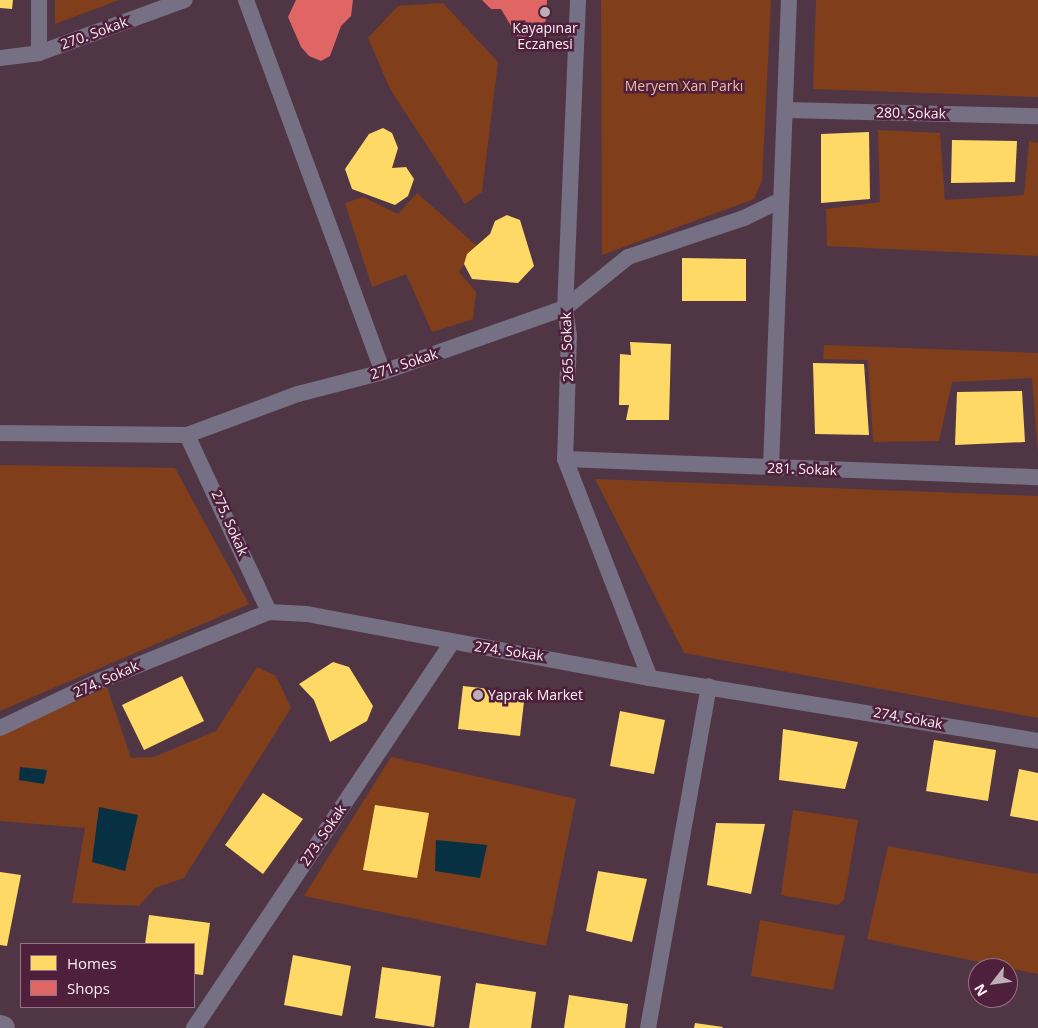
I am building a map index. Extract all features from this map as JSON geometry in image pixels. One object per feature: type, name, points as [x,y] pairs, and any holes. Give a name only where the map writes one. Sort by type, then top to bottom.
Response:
[{"type":"street","points":[[39,0],[39,53]]},
{"type":"street","name":"270. Sokak","points":[[0,58],[39,53],[186,0]]},
{"type":"street","points":[[246,0],[383,372]]},
{"type":"street","name":"265. Sokak","points":[[578,0],[565,308],[569,335],[565,458],[650,678]]},
{"type":"street","points":[[771,468],[789,0]]},
{"type":"street","name":"280. Sokak","points":[[785,110],[1038,116]]},
{"type":"street","name":"271. Sokak","points":[[0,433],[187,435],[298,394],[383,372],[565,308],[628,257],[744,218],[781,200]]},
{"type":"street","name":"275. Sokak","points":[[187,435],[269,612]]},
{"type":"street","name":"281. Sokak","points":[[565,458],[771,468],[1038,477]]},
{"type":"street","name":"274. Sokak","points":[[0,728],[99,681],[269,612],[307,614],[452,642],[564,659],[650,678],[709,686],[1038,741]]},
{"type":"street","name":"273. Sokak","points":[[194,1028],[452,642]]},
{"type":"street","points":[[648,1028],[709,686]]},
{"type":"green space","points":[[55,0],[119,0],[55,24]]},
{"type":"green space","name":"Meryem Xan Parkı","points":[[601,0],[771,0],[762,181],[754,199],[602,255]]},
{"type":"green space","points":[[816,0],[1038,0],[1038,97],[813,89]]},
{"type":"green space","points":[[443,3],[498,62],[482,192],[465,204],[390,89],[368,38],[398,6]]},
{"type":"green space","points":[[878,130],[940,133],[945,200],[1024,195],[1029,141],[1038,143],[1038,256],[827,246],[826,209],[880,202]]},
{"type":"green space","points":[[417,193],[477,246],[459,272],[476,292],[473,319],[432,332],[406,274],[372,287],[345,203],[363,197],[398,214]]},
{"type":"green space","points":[[824,345],[1038,353],[1038,452],[1032,378],[952,382],[939,441],[873,442],[868,360],[823,359]]},
{"type":"green space","points":[[0,465],[175,468],[249,604],[0,711]]},
{"type":"green space","points":[[595,479],[1038,496],[1038,718],[684,653]]},
{"type":"green space","points":[[257,667],[276,676],[291,708],[184,878],[155,888],[139,906],[72,903],[85,828],[0,821],[0,735],[107,687],[131,758],[154,757],[216,731]]},
{"type":"green space","points":[[391,757],[576,799],[546,946],[304,896]]},
{"type":"green space","points":[[793,810],[858,820],[844,900],[838,905],[781,895]]},
{"type":"green space","points":[[888,846],[1038,874],[1038,974],[1018,970],[1018,958],[968,958],[968,960],[867,939]]},
{"type":"green space","points":[[760,920],[845,936],[833,990],[751,976]]},
{"type":"water","points":[[20,767],[47,770],[44,784],[19,780]]},
{"type":"water","points":[[99,807],[138,815],[125,871],[92,862]]},
{"type":"water","points":[[436,840],[487,845],[480,878],[435,871]]},
{"type":"building: Homes","points":[[0,0],[13,0],[12,9],[0,8]]},
{"type":"building: Homes","points":[[383,128],[392,133],[398,148],[392,168],[406,167],[414,179],[408,196],[395,205],[352,189],[345,169],[369,134]]},
{"type":"building: Homes","points":[[869,132],[870,199],[821,203],[821,134]]},
{"type":"building: Homes","points":[[952,140],[1017,141],[1015,182],[951,183]]},
{"type":"building: Homes","points":[[507,215],[520,220],[534,266],[518,283],[472,279],[464,264],[467,254],[490,234],[495,221]]},
{"type":"building: Homes","points":[[682,258],[746,259],[746,301],[682,301]]},
{"type":"building: Homes","points":[[630,342],[671,344],[669,420],[626,420],[629,405],[619,405],[620,354],[631,355]]},
{"type":"building: Homes","points":[[813,363],[864,364],[869,435],[815,434]]},
{"type":"building: Homes","points":[[1022,391],[1025,442],[955,445],[957,392]]},
{"type":"building: Homes","points":[[333,662],[349,667],[373,706],[367,721],[330,742],[314,700],[299,684]]},
{"type":"building: Homes","points":[[182,676],[204,721],[144,750],[122,705]]},
{"type":"building: Homes","points":[[463,686],[525,693],[520,736],[458,729]]},
{"type":"building: Homes","points":[[620,711],[665,720],[654,774],[610,766]]},
{"type":"building: Homes","points":[[783,729],[858,742],[845,789],[779,780]]},
{"type":"building: Homes","points":[[934,740],[996,750],[988,801],[926,791]]},
{"type":"building: Homes","points":[[1019,769],[1038,773],[1038,821],[1010,816]]},
{"type":"building: Homes","points":[[263,793],[303,819],[263,874],[225,845]]},
{"type":"building: Homes","points":[[375,805],[429,813],[417,878],[363,870]]},
{"type":"building: Homes","points":[[716,823],[765,824],[751,894],[707,885]]},
{"type":"building: Homes","points":[[598,871],[647,879],[632,942],[586,931]]},
{"type":"building: Homes","points":[[0,872],[21,875],[7,946],[0,945]]},
{"type":"building: Homes","points":[[149,915],[210,923],[203,975],[195,974],[195,943],[145,943]]},
{"type":"building: Homes","points":[[293,955],[351,966],[342,1016],[284,1005]]},
{"type":"building: Homes","points":[[382,967],[441,976],[434,1027],[375,1018]]},
{"type":"building: Homes","points":[[476,983],[536,992],[531,1028],[469,1028]]},
{"type":"building: Homes","points":[[569,995],[628,1004],[625,1028],[564,1028]]},
{"type":"building: Homes","points":[[695,1023],[723,1027],[694,1028]]},
{"type":"building: Shops","points":[[296,0],[353,0],[351,16],[341,26],[330,56],[321,61],[309,56],[301,47],[288,17]]},
{"type":"building: Shops","points":[[482,0],[547,0],[546,20],[539,33],[529,38],[517,36],[501,9],[491,9]]},
{"type":"place","name":"Kayapınar Eczanesi","points":[[545,12]]},
{"type":"place","name":"Yaprak Market","points":[[478,695]]}]
